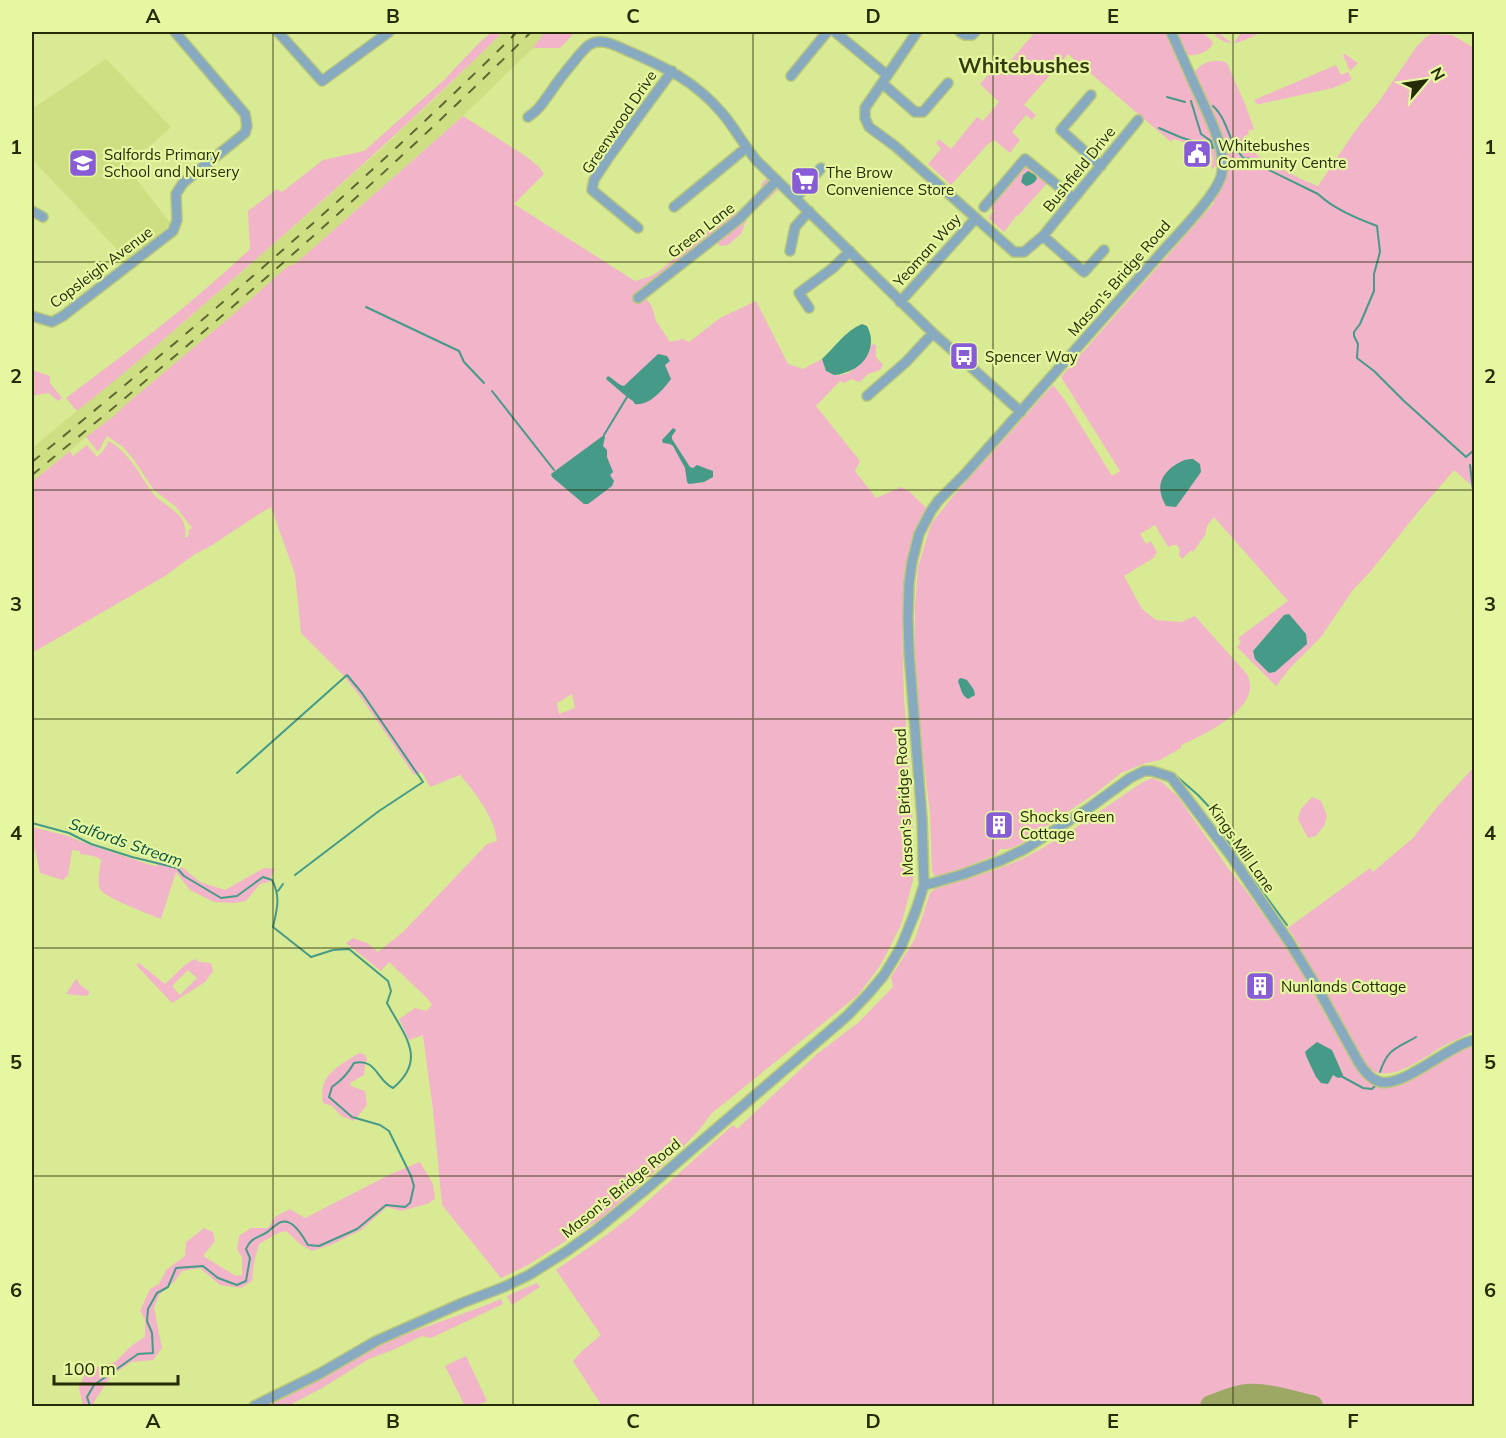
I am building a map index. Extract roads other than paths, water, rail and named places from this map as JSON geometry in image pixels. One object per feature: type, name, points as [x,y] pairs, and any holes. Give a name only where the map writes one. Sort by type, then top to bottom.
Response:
[{"type":"street","name":"Copsleigh Avenue","points":[[32,316],[52,322],[63,316],[169,234],[177,220],[176,194],[183,183],[245,134],[248,126],[245,114],[175,32]]},
{"type":"street","points":[[278,32],[322,81],[390,32]]},
{"type":"street","points":[[791,76],[826,32]]},
{"type":"street","points":[[835,32],[915,112],[923,112],[948,83]]},
{"type":"street","name":"Bushfield Drive","points":[[917,32],[865,108],[865,118],[869,126],[895,146],[1014,252],[1024,252],[1043,236],[1138,120]]},
{"type":"street","points":[[960,32],[965,35],[972,35],[975,32]]},
{"type":"street","name":"Mason's Bridge Road","points":[[254,1407],[310,1379],[376,1341],[504,1287],[529,1275],[567,1251],[645,1190],[847,1016],[884,975],[901,947],[924,885],[908,617],[909,584],[919,534],[934,506],[1021,412],[1207,201],[1221,177],[1223,162],[1214,131],[1172,32]]},
{"type":"street","points":[[528,117],[540,107],[588,45],[596,41],[606,42],[684,77],[711,100],[746,148],[795,198],[900,302],[1021,412]]},
{"type":"street","name":"Greenwood Drive","points":[[638,228],[592,190],[594,180],[672,71]]},
{"type":"street","points":[[1091,95],[1061,130],[1101,166]]},
{"type":"street","points":[[674,207],[746,148]]},
{"type":"street","points":[[984,207],[1025,159],[1073,198]]},
{"type":"street","points":[[795,198],[821,168]]},
{"type":"street","name":"Green Lane","points":[[639,298],[739,219],[777,180]]},
{"type":"street","points":[[32,211],[43,218]]},
{"type":"street","points":[[790,251],[795,227],[809,211]]},
{"type":"street","name":"Yeoman Way","points":[[900,302],[975,219]]},
{"type":"street","points":[[1043,236],[1084,272],[1104,250]]},
{"type":"street","points":[[808,308],[799,293],[833,268],[850,251]]},
{"type":"street","points":[[867,396],[906,362],[933,333]]},
{"type":"street","name":"Kings Mill Lane","points":[[924,885],[964,874],[1025,849],[1089,808],[1130,778],[1144,771],[1152,771],[1171,777],[1231,856],[1306,969],[1359,1063],[1369,1076],[1380,1082],[1393,1081],[1458,1046],[1474,1040]]},
{"type":"water","points":[[1028,171],[1037,178],[1033,184],[1026,186],[1021,182],[1023,175]]},
{"type":"water","points":[[862,324],[867,326],[870,334],[868,355],[851,370],[834,375],[826,371],[822,359],[845,335]]},
{"type":"water","points":[[658,354],[667,356],[670,361],[665,365],[671,379],[650,400],[635,404],[606,379],[608,376],[624,386]]},
{"type":"water","points":[[673,428],[676,430],[672,439],[690,467],[697,465],[713,471],[713,477],[704,482],[689,484],[687,482],[685,468],[673,446],[663,443],[662,440]]},
{"type":"water","points":[[604,435],[603,446],[607,450],[607,457],[613,472],[610,475],[614,481],[612,486],[588,504],[584,504],[551,474]]},
{"type":"water","points":[[1193,459],[1200,464],[1201,472],[1176,507],[1166,506],[1160,488],[1162,478],[1175,465],[1184,460]]},
{"type":"water","points":[[1289,614],[1306,634],[1307,644],[1275,672],[1269,673],[1255,659],[1253,651],[1284,615]]},
{"type":"water","points":[[961,678],[967,680],[974,690],[975,695],[968,699],[962,693],[958,682]]},
{"type":"water","points":[[1317,1042],[1332,1050],[1343,1075],[1338,1078],[1333,1075],[1328,1084],[1321,1083],[1316,1077],[1305,1052]]},
{"type":"waterway","points":[[1167,97],[1185,102]]},
{"type":"waterway","points":[[1159,128],[1213,148],[1211,141],[1201,134],[1191,101]]},
{"type":"waterway","points":[[1213,106],[1243,158],[1252,159],[1318,194],[1346,213],[1377,226],[1380,252],[1374,274],[1374,291],[1360,324],[1354,332],[1358,344],[1357,358],[1374,371],[1466,457],[1474,450]]},
{"type":"waterway","points":[[366,307],[459,351],[464,362],[484,383]]},
{"type":"waterway","points":[[492,391],[554,470]]},
{"type":"waterway","points":[[604,435],[627,397]]},
{"type":"waterway","points":[[1470,465],[1474,498]]},
{"type":"waterway","points":[[237,773],[347,675],[362,693],[423,782],[379,811],[295,875]]},
{"type":"waterway","points":[[1174,774],[1212,810],[1227,840],[1287,925]]},
{"type":"waterway","name":"Salfords Stream","points":[[32,823],[69,833],[91,844],[132,857],[177,868],[184,876],[221,898],[237,896],[263,877],[272,880],[277,898],[273,927],[311,957],[333,950],[349,949],[388,981],[391,991],[387,1003],[406,1036],[411,1057],[409,1067],[393,1088],[372,1067],[362,1062],[354,1063],[332,1087],[329,1097],[352,1117],[380,1125],[389,1131],[414,1186],[410,1203],[405,1207],[386,1205],[357,1229],[319,1246],[308,1245],[291,1223],[281,1222],[249,1243],[246,1249],[250,1258],[246,1281],[237,1285],[218,1278],[203,1266],[176,1268],[168,1287],[157,1293],[148,1309],[147,1321],[152,1333],[153,1353],[138,1354],[94,1385],[87,1397],[90,1406]]},
{"type":"waterway","name":"Salfords Stream","points":[[278,891],[283,884]]},
{"type":"waterway","points":[[1380,1072],[1390,1054],[1416,1037]]},
{"type":"waterway","points":[[1341,1076],[1363,1088],[1372,1089],[1375,1086]]},
{"type":"railway","points":[[32,462],[280,253],[400,144],[517,32]]},
{"type":"railway","points":[[32,475],[287,260],[411,148],[531,32]]},
{"type":"place","name":"Whitebushes Community Centre","points":[[1197,154]]},
{"type":"place","name":"Salfords Primary School and Nursery","points":[[83,163]]},
{"type":"place","name":"The Brow Convenience Store","points":[[805,181]]},
{"type":"place","name":"Spencer Way","points":[[964,356]]},
{"type":"place","name":"Shocks Green Cottage","points":[[999,825]]},
{"type":"place","name":"Nunlands Cottage","points":[[1260,986]]},
{"type":"district","name":"Whitebushes","points":[[1024,65]]}]
